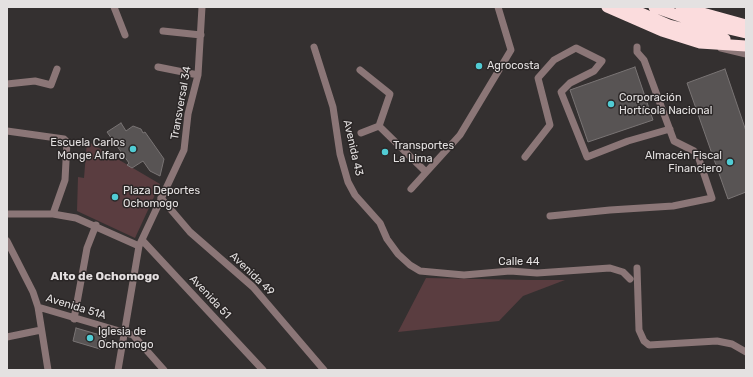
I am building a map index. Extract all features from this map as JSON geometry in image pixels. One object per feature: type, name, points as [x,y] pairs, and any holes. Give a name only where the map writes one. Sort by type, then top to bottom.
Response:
[{"type":"highway","points":[[627,7],[669,25],[746,45]]},
{"type":"highway","points":[[654,7],[697,22],[746,26]]},
{"type":"highway","points":[[681,7],[746,26]]},
{"type":"highway","points":[[612,12],[662,31],[700,43],[746,45]]},
{"type":"street","points":[[114,7],[125,36]]},
{"type":"street","name":"Transversal 34","points":[[118,370],[141,243],[184,150],[188,114],[198,75],[202,7]]},
{"type":"street","points":[[411,189],[460,135],[511,50],[498,7]]},
{"type":"street","points":[[163,31],[201,35]]},
{"type":"street","points":[[700,43],[746,54]]},
{"type":"street","name":"Avenida 43","points":[[314,46],[333,107],[340,154],[348,182],[355,195],[380,223],[387,239],[407,263]]},
{"type":"street","points":[[550,216],[673,206],[712,198],[698,156],[694,151],[674,141],[644,60],[637,52],[637,47]]},
{"type":"street","points":[[525,157],[544,135],[550,125],[538,78],[554,60],[576,48],[602,61],[594,71],[570,83],[561,92],[587,156],[628,141],[670,129]]},
{"type":"street","points":[[158,67],[198,75]]},
{"type":"street","points":[[7,84],[35,81],[50,85],[57,69]]},
{"type":"street","points":[[360,70],[390,94],[379,126],[361,133]]},
{"type":"street","points":[[379,126],[426,172]]},
{"type":"street","points":[[7,131],[64,139],[68,148],[65,180],[53,214]]},
{"type":"street","name":"Avenida 49","points":[[161,198],[190,232],[253,288],[324,370]]},
{"type":"street","name":"Avenida 51","points":[[7,214],[53,214],[76,218],[141,243],[263,370]]},
{"type":"street","points":[[74,319],[87,248],[96,225]]},
{"type":"street","points":[[7,241],[33,292],[38,307],[48,370]]},
{"type":"street","name":"Calle 44","points":[[407,263],[420,272],[464,275],[610,268],[623,272],[630,278]]},
{"type":"street","points":[[637,268],[639,330],[644,341],[649,345],[717,341],[732,344],[746,352]]},
{"type":"street","name":"Avenida 51A","points":[[38,307],[74,319],[133,335],[164,370]]},
{"type":"street","points":[[7,337],[41,330]]},
{"type":"shaded area","name":"Plaza Deportes Ochomogo","points":[[87,141],[160,184],[135,238],[77,211],[78,177],[84,178]]},
{"type":"shaded area","points":[[426,278],[565,280],[523,296],[499,321],[398,332]]},
{"type":"building","name":"Corporación Hortícola Nacional","points":[[635,67],[653,120],[588,142],[570,90]]},
{"type":"building","name":"Almacén Fiscal Financiero","points":[[725,69],[746,131],[746,192],[728,199],[687,83]]},
{"type":"building","points":[[121,123],[126,131],[133,126],[141,129],[143,133],[145,132],[164,159],[160,176],[150,171],[143,161],[132,168],[127,165],[129,163],[107,132]]},
{"type":"building","name":"Iglesia de Ochomogo","points":[[76,328],[107,337],[105,340],[106,345],[100,349],[73,341]]},
{"type":"place","name":"Agrocosta","points":[[479,66]]},
{"type":"place","name":"Corporación Hortícola Nacional","points":[[611,104]]},
{"type":"place","name":"Escuela Carlos Monge Alfaro","points":[[133,149]]},
{"type":"place","name":"Transportes La Lima","points":[[385,152]]},
{"type":"place","name":"Almacén Fiscal Financiero","points":[[730,162]]},
{"type":"place","name":"Plaza Deportes Ochomogo","points":[[115,197]]},
{"type":"place","name":"Iglesia de Ochomogo","points":[[90,338]]},
{"type":"district","name":"Alto de Ochomogo","points":[[105,277]]}]
